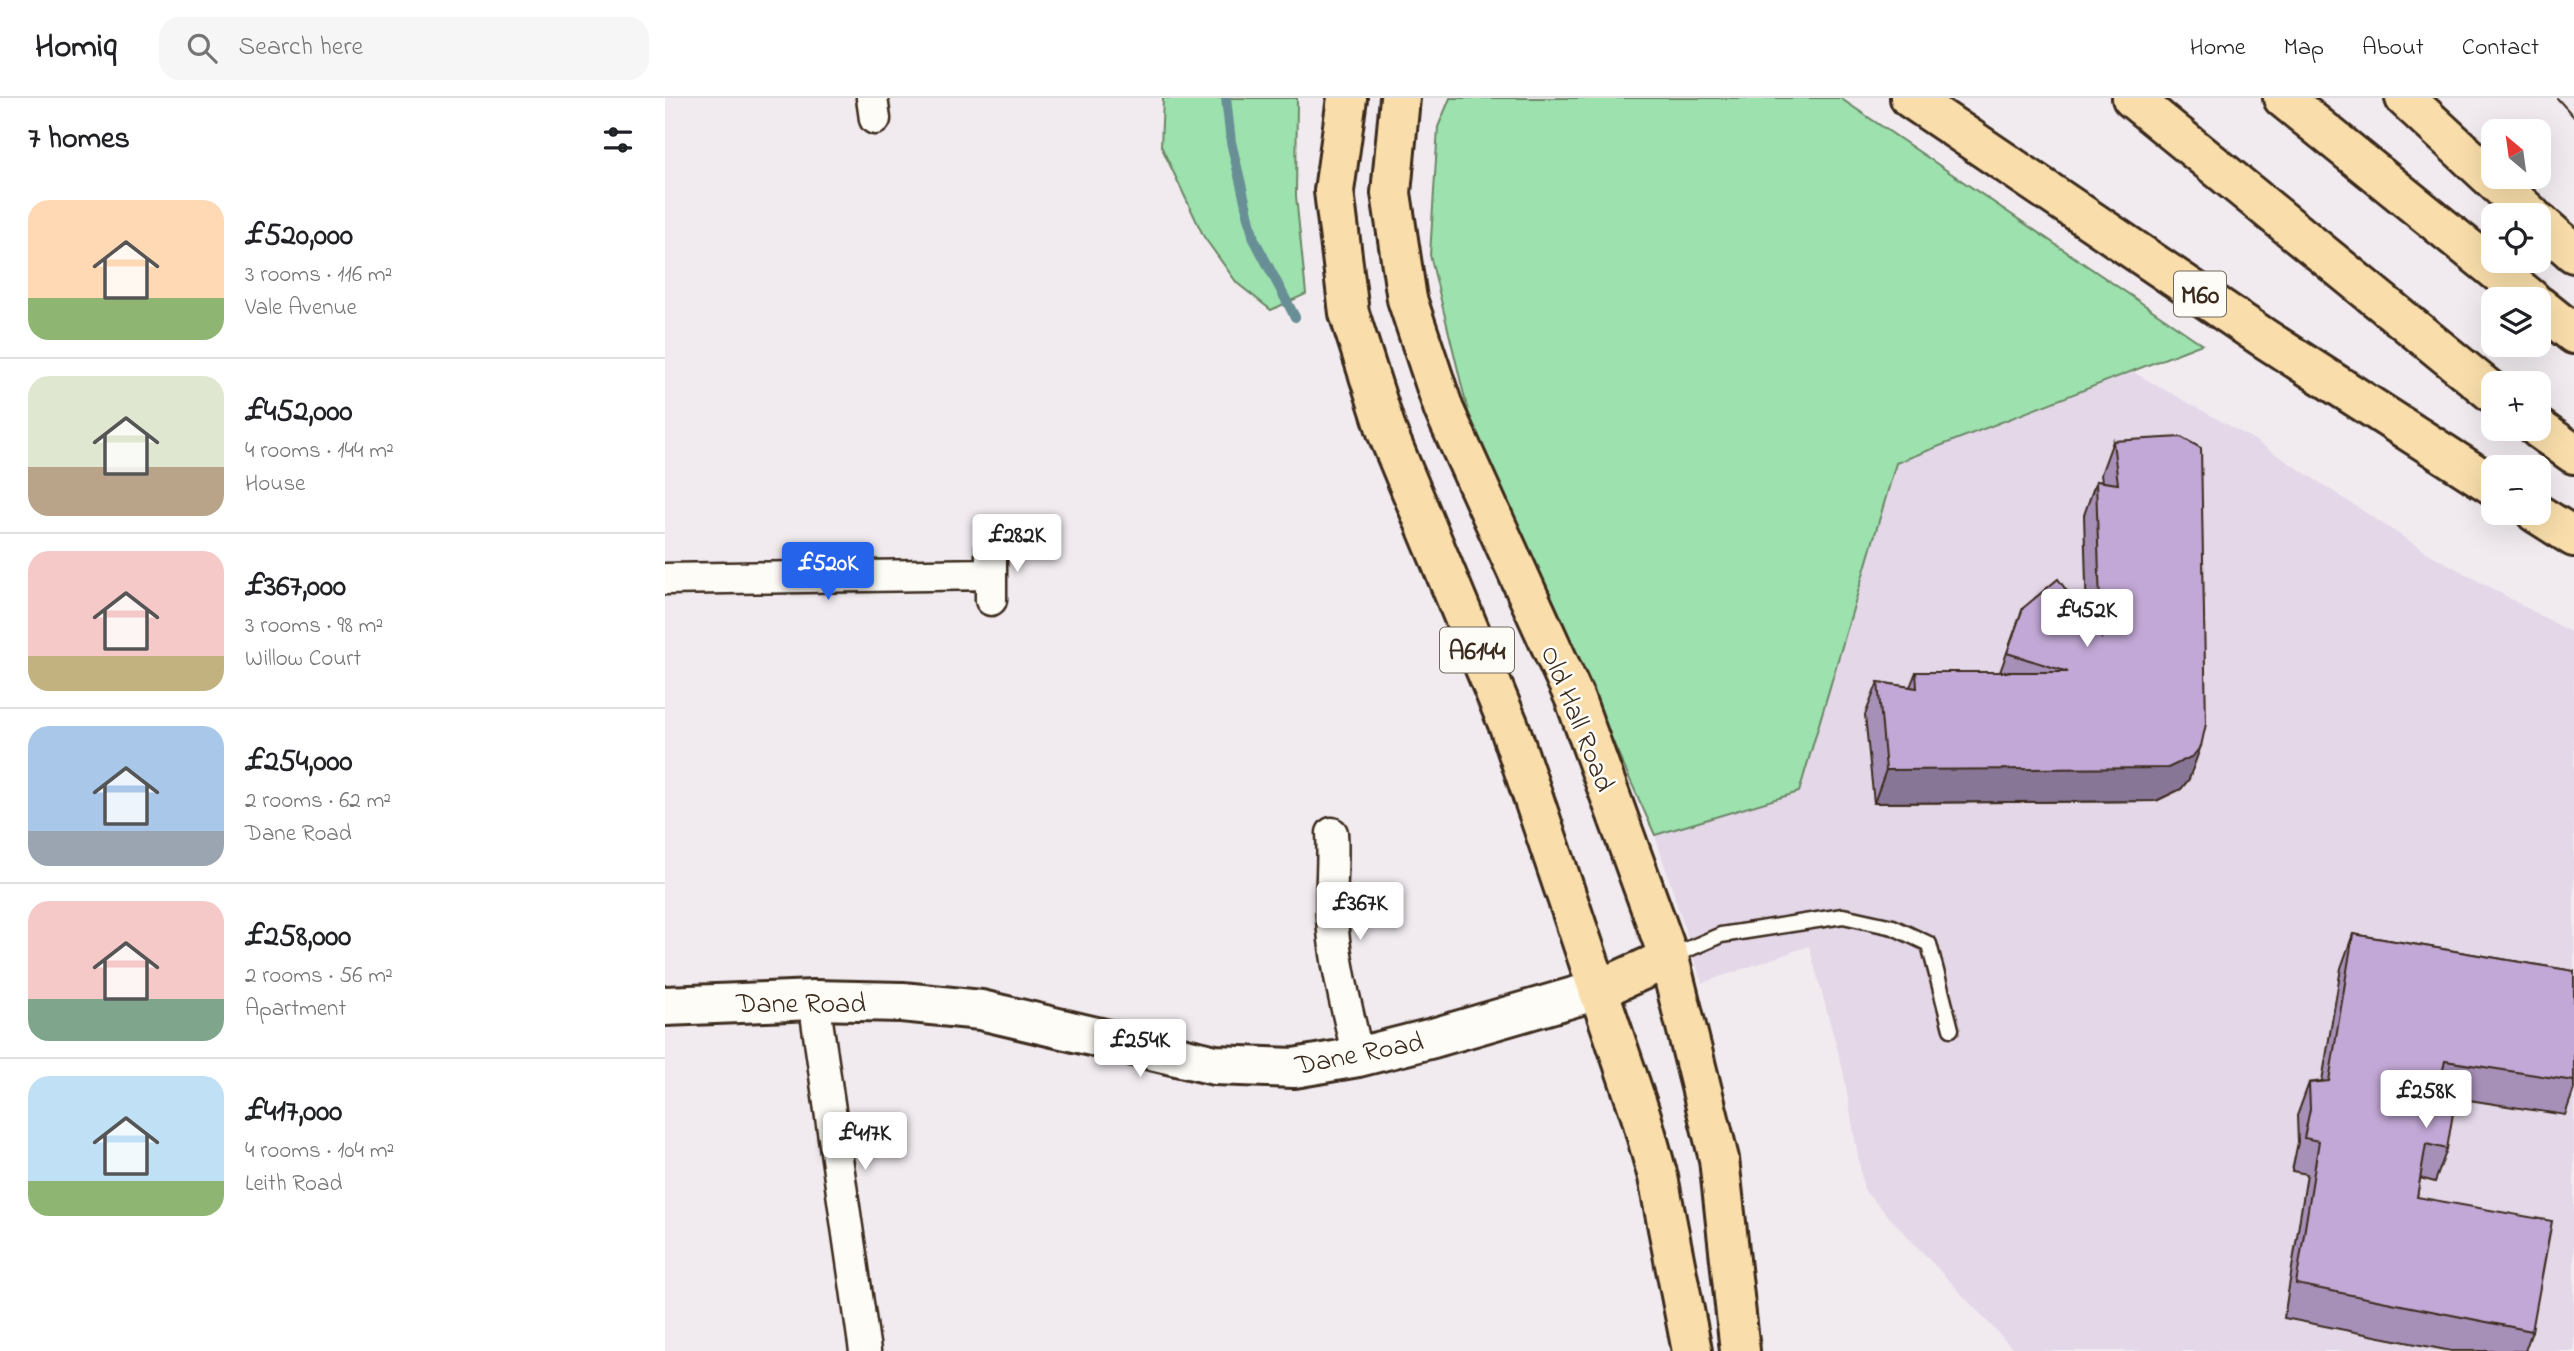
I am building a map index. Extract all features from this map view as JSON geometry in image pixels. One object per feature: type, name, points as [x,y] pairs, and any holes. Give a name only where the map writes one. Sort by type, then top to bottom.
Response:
[{"type":"main road","name":"A6144","points":[[1347,98],[1334,191],[1349,313],[1387,432],[1509,726],[1641,1116],[1658,1177],[1692,1351]]},
{"type":"main road","name":"Old Hall Road","points":[[1399,98],[1391,193],[1407,299],[1444,410],[1575,699],[1669,958],[1719,1159],[1740,1351]]},
{"type":"main road","name":"M60","points":[[1910,98],[2264,338],[2481,478]]},
{"type":"main road","points":[[2131,98],[2481,383]]},
{"type":"main road","points":[[2283,98],[2516,287]]},
{"type":"main road","points":[[2405,98],[2518,203]]},
{"type":"main road","points":[[2551,233],[2574,253]]},
{"type":"main road","points":[[2551,316],[2574,334]]},
{"type":"main road","points":[[2551,438],[2574,454]]},
{"type":"main road","points":[[2551,522],[2574,537]]},
{"type":"main road","name":"Dane Road","points":[[665,1006],[814,1000],[902,1002],[981,1010],[1215,1065],[1294,1068],[1358,1057],[1433,1038],[1598,990],[1669,958]]},
{"type":"street","points":[[665,579],[991,574]]},
{"type":"street","points":[[1332,833],[1334,943],[1358,1057]]},
{"type":"street","points":[[814,1000],[865,1351]]},
{"type":"lane","points":[[1669,958],[1721,935],[1843,916],[1893,927],[1929,944],[1951,1029]]},
{"type":"shaded area","points":[[2133,372],[2251,438],[2426,552],[2574,634],[2574,1351],[2015,1351],[1864,1190],[1843,1070],[1809,946],[1702,983],[1655,835],[1799,792],[1896,463]]},
{"type":"green space","points":[[1163,98],[1297,98],[1296,196],[1306,294],[1271,310],[1237,283],[1204,237],[1161,146]]},
{"type":"green space","points":[[1450,98],[1840,98],[2202,344],[1896,463],[1799,792],[1655,835],[1473,432],[1430,255],[1438,127]]},
{"type":"building","points":[[2181,437],[2201,448],[2206,724],[2201,746],[2193,756],[2168,768],[1886,770],[1878,682],[1917,688],[1916,672],[2068,672],[2007,653],[2023,608],[2058,579],[2101,637],[2096,481],[2118,484],[2113,441]]},
{"type":"building","points":[[2353,934],[2574,971],[2574,1081],[2445,1061],[2434,1110],[2453,1113],[2447,1149],[2426,1144],[2417,1197],[2552,1221],[2532,1331],[2296,1284],[2319,1141],[2304,1138],[2310,1109],[2309,1083],[2329,1081]]},
{"type":"waterway","points":[[1226,98],[1231,142],[1254,239],[1295,317]]},
{"type":"tram line","points":[[2557,98],[2574,117]]}]
